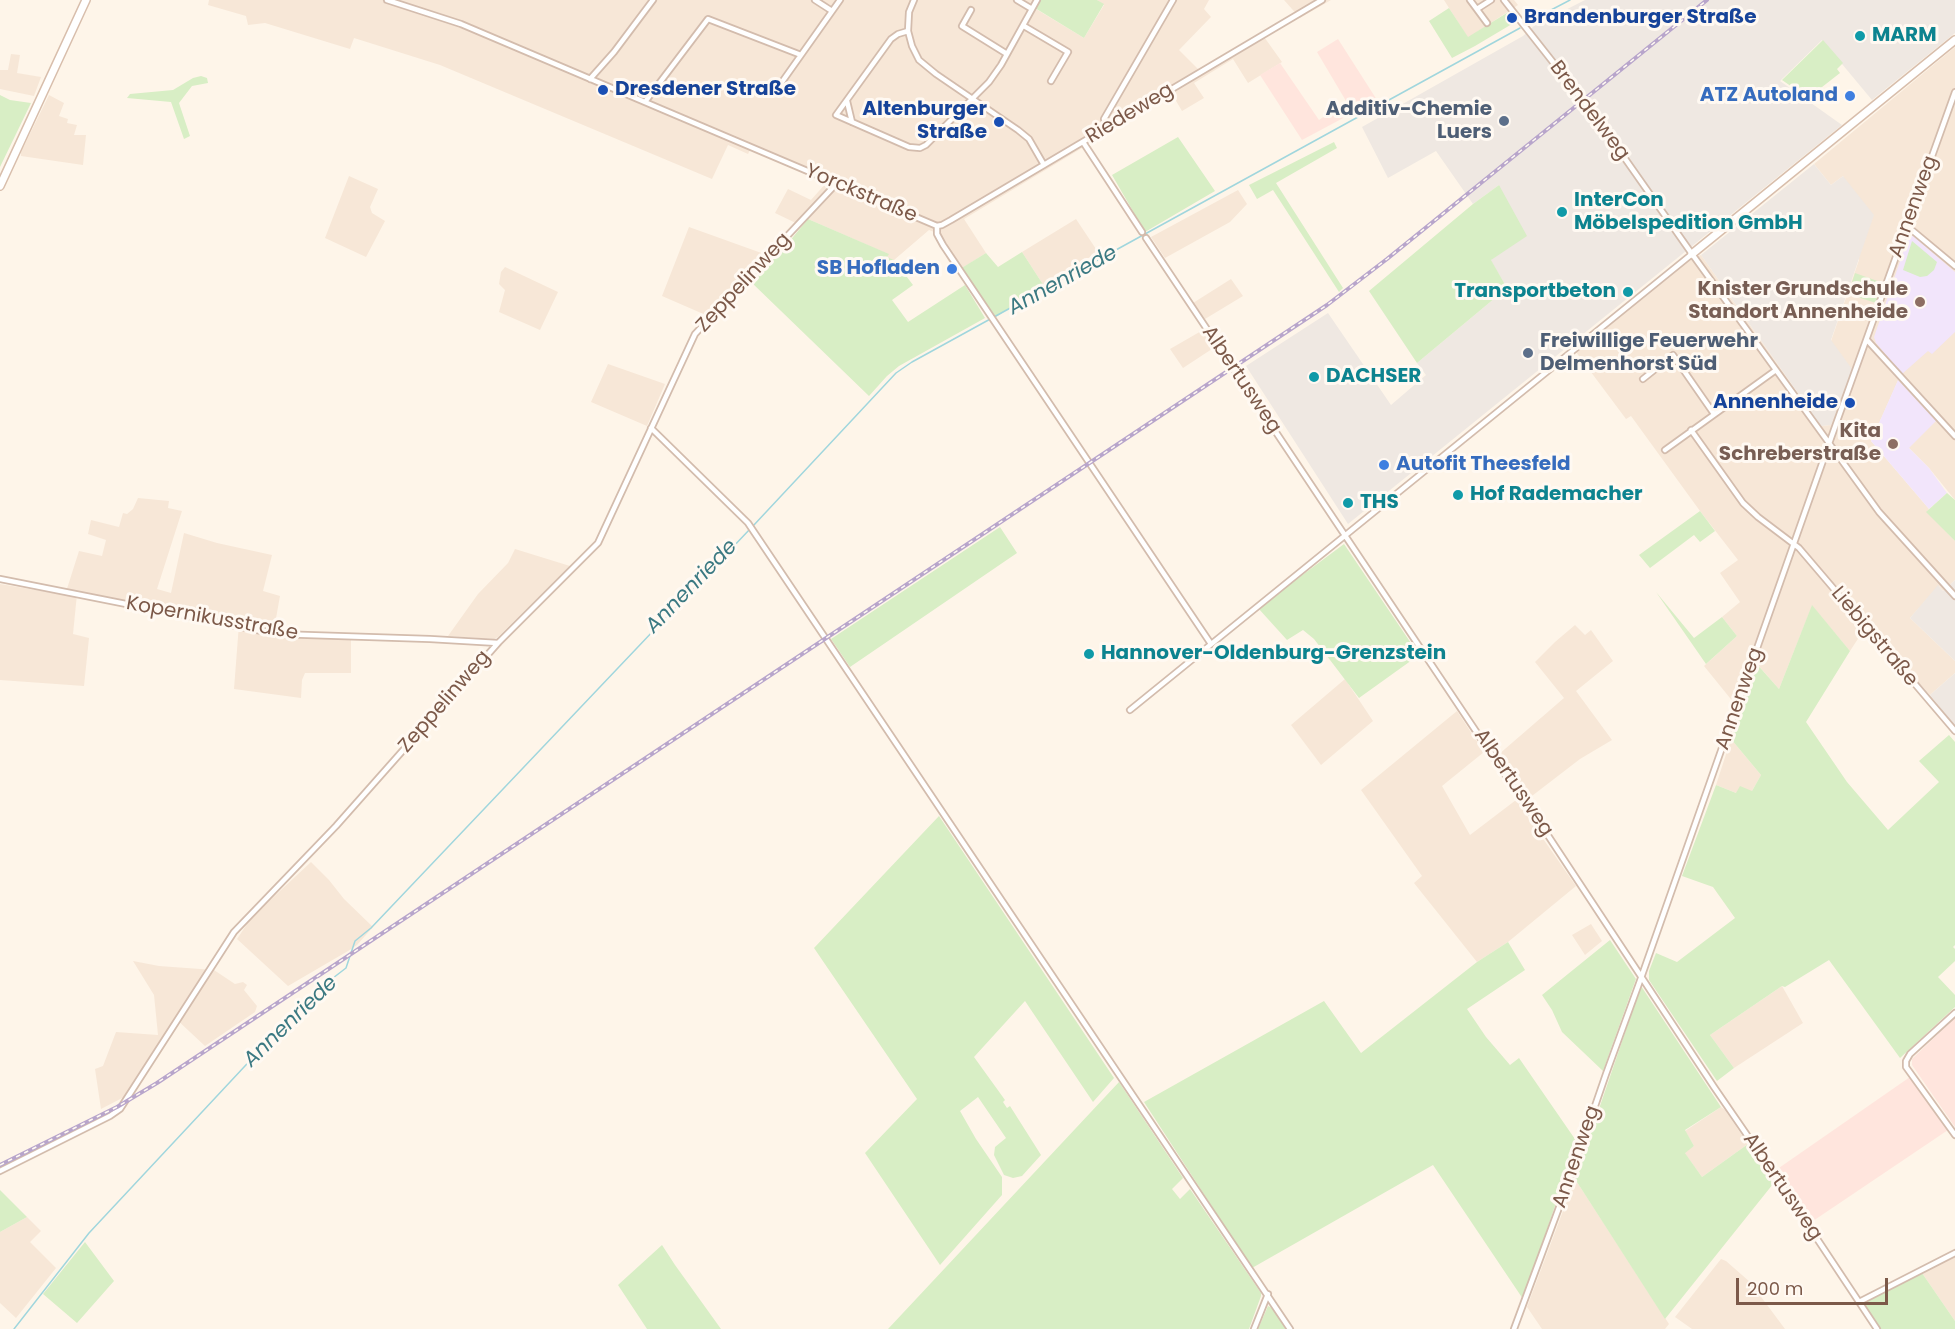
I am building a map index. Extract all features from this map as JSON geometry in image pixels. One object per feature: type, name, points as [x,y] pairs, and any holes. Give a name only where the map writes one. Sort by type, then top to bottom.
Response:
[{"type":"street","points":[[0,186],[86,0]]},
{"type":"street","name":"Yorckstraße","points":[[387,0],[453,21],[937,225],[937,234],[943,245],[991,319],[1211,644]]},
{"type":"street","points":[[591,79],[653,0]]},
{"type":"street","points":[[814,0],[832,11]]},
{"type":"street","points":[[777,94],[777,90],[840,0]]},
{"type":"street","points":[[914,0],[909,12],[908,31],[919,60],[1029,139],[1044,165]]},
{"type":"street","points":[[1017,0],[1032,9]]},
{"type":"street","points":[[908,31],[891,39],[836,115],[909,147],[920,148],[926,145],[989,82],[1024,26],[1037,0]]},
{"type":"street","points":[[1107,128],[1104,119],[1173,0]]},
{"type":"street","name":"Riedeweg","points":[[937,225],[946,223],[1322,0]]},
{"type":"street","points":[[1470,0],[1487,23]]},
{"type":"street","points":[[1477,9],[1491,0]]},
{"type":"street","name":"Brendelweg","points":[[1504,0],[1593,113],[1879,512],[1955,596]]},
{"type":"street","points":[[971,10],[962,26],[1007,54]]},
{"type":"street","points":[[645,102],[708,19],[801,55]]},
{"type":"street","points":[[1024,26],[1068,52],[1051,81]]},
{"type":"street","points":[[1130,710],[1955,40]]},
{"type":"street","name":"Annenweg","points":[[1514,1329],[1574,1167],[1955,92]]},
{"type":"street","points":[[847,100],[852,122]]},
{"type":"street","points":[[1083,142],[1142,232]]},
{"type":"street","name":"Zeppelinweg","points":[[0,1171],[120,1109],[234,932],[336,826],[498,643],[598,543],[695,334],[837,183]]},
{"type":"street","points":[[1907,226],[1955,266]]},
{"type":"street","name":"Albertusweg","points":[[1146,238],[1877,1329]]},
{"type":"street","points":[[1867,340],[1955,436]]},
{"type":"street","points":[[1643,379],[1673,355],[1714,414]]},
{"type":"street","points":[[1665,450],[1776,370]]},
{"type":"street","points":[[651,428],[748,523],[1290,1329]]},
{"type":"street","name":"Liebigstraße","points":[[1691,430],[1743,503],[1794,543],[1955,731]]},
{"type":"street","name":"Kopernikusstraße","points":[[0,579],[277,634],[498,643]]},
{"type":"street","points":[[1955,1013],[1910,1054],[1906,1061],[1906,1068],[1955,1135]]},
{"type":"street","points":[[1859,1302],[1955,1253]]},
{"type":"street","points":[[1254,1329],[1268,1294]]},
{"type":"shaded area","points":[[209,0],[1034,0],[1031,6],[1084,38],[1104,5],[1097,0],[1209,0],[1204,9],[1211,17],[1179,50],[1199,70],[1262,34],[1282,62],[1248,83],[1233,59],[1194,83],[1204,98],[1182,111],[1172,94],[964,219],[986,253],[956,272],[934,232],[929,230],[894,260],[886,257],[888,254],[808,219],[802,226],[775,213],[788,189],[811,200],[826,183],[750,150],[748,154],[728,145],[712,179],[440,65],[354,38],[350,49],[265,23],[248,25],[246,16],[208,5]]},
{"type":"shaded area","points":[[1284,0],[1331,0],[1300,18]]},
{"type":"shaded area","points":[[1444,0],[1514,0],[1518,5],[1468,38]]},
{"type":"shaded area","points":[[1585,0],[1955,0],[1955,33],[1872,100],[1822,40],[1780,81],[1842,125],[1348,524],[1246,366],[1328,313],[1391,405],[1426,375],[1417,363],[1507,288],[1491,261],[1499,185],[1473,204],[1436,151],[1388,178],[1362,127],[1523,36],[1534,26]]},
{"type":"shaded area","points":[[1338,39],[1377,100],[1302,140],[1260,75],[1280,63],[1319,120],[1346,101],[1317,52]]},
{"type":"shaded area","points":[[1955,47],[1955,500],[1909,448],[1898,381],[1871,441],[1929,509],[1927,512],[1955,541],[1955,580],[1943,591],[1939,586],[1910,618],[1955,661],[1955,673],[1930,695],[1867,625],[1850,651],[1812,606],[1779,689],[1751,657],[1734,703],[1704,666],[1737,636],[1722,617],[1740,602],[1720,573],[1738,560],[1631,416],[1626,419],[1576,352],[1692,258],[1701,255],[1821,426],[1831,425],[1831,341],[1859,260],[1843,176],[1831,185],[1814,164]]},
{"type":"shaded area","points":[[11,54],[20,55],[17,73],[41,77],[34,96],[0,89],[0,70],[8,70]]},
{"type":"shaded area","points":[[49,95],[64,103],[59,116],[68,119],[67,123],[77,125],[74,135],[86,135],[83,165],[21,156]]},
{"type":"shaded area","points":[[1814,164],[1831,185],[1843,176],[1874,215],[1831,340],[1852,369],[1831,425],[1821,426],[1701,255]]},
{"type":"shaded area","points":[[349,176],[378,189],[370,207],[372,213],[385,221],[366,257],[325,238]]},
{"type":"shaded area","points":[[1238,190],[1247,204],[1230,222],[1165,258],[1151,237]]},
{"type":"shaded area","points":[[1076,219],[1098,252],[1076,266],[1079,271],[1044,286],[1022,252]]},
{"type":"shaded area","points":[[689,227],[767,255],[708,316],[662,296]]},
{"type":"shaded area","name":"Knister Grundschule Standort Annenheide","points":[[1909,235],[1955,272],[1955,332],[1932,354],[1928,351],[1902,374],[1876,343],[1874,337]]},
{"type":"shaded area","points":[[505,267],[558,292],[540,330],[499,312],[505,290],[499,284],[501,272]]},
{"type":"shaded area","points":[[1231,279],[1243,296],[1205,319],[1193,303]]},
{"type":"shaded area","points":[[1203,330],[1215,347],[1183,368],[1170,349]]},
{"type":"shaded area","points":[[608,364],[665,384],[647,426],[591,402]]},
{"type":"shaded area","name":"Kita Schreberstraße","points":[[1898,380],[1936,421],[1909,448],[1929,468],[1947,493],[1929,509],[1871,441]]},
{"type":"shaded area","points":[[138,498],[169,501],[168,508],[182,511],[157,589],[171,593],[184,533],[272,555],[263,591],[280,596],[273,635],[348,638],[351,640],[351,673],[305,673],[302,680],[301,698],[234,689],[239,624],[77,594],[73,634],[89,638],[84,686],[0,680],[0,584],[65,595],[79,551],[102,556],[106,540],[88,534],[91,520],[119,527],[123,513],[127,514],[133,509]]},
{"type":"shaded area","points":[[515,549],[570,566],[498,637],[494,639],[448,636],[478,594],[508,563]]},
{"type":"shaded area","points":[[1955,580],[1955,661],[1910,618],[1938,585],[1943,591]]},
{"type":"shaded area","points":[[1575,625],[1585,635],[1591,630],[1613,661],[1576,691],[1612,740],[1580,759],[1528,799],[1498,755],[1564,698],[1535,662]]},
{"type":"shaded area","points":[[1955,673],[1955,726],[1930,695]]},
{"type":"shaded area","points":[[1345,679],[1373,721],[1321,765],[1291,725]]},
{"type":"shaded area","points":[[1457,711],[1484,752],[1442,786],[1470,835],[1516,800],[1576,886],[1508,942],[1477,962],[1414,883],[1422,876],[1361,790]]},
{"type":"shaded area","points":[[1731,739],[1761,775],[1752,791],[1736,793],[1716,785]]},
{"type":"shaded area","points":[[311,862],[373,927],[357,945],[288,986],[237,939],[251,918]]},
{"type":"shaded area","points":[[1591,924],[1602,941],[1585,955],[1572,935]]},
{"type":"shaded area","points":[[133,961],[159,966],[214,970],[235,984],[243,982],[247,985],[244,990],[257,1006],[255,1012],[205,1046],[175,1018],[126,1096],[101,1109],[95,1069],[103,1066],[116,1032],[158,1035],[154,995]]},
{"type":"shaded area","points":[[1782,986],[1803,1023],[1734,1068],[1710,1035]]},
{"type":"shaded area","points":[[1955,1018],[1955,1127],[1912,1065],[1912,1059]]},
{"type":"shaded area","points":[[1910,1077],[1948,1130],[1810,1223],[1776,1170]]},
{"type":"shaded area","points":[[1721,1107],[1748,1144],[1702,1177],[1684,1152],[1694,1146],[1685,1131]]},
{"type":"shaded area","points":[[1575,1179],[1669,1324],[1665,1329],[1542,1329],[1527,1307]]},
{"type":"shaded area","points":[[27,1217],[41,1231],[30,1242],[56,1268],[16,1318],[0,1303],[0,1232]]},
{"type":"shaded area","points":[[1955,1257],[1955,1321],[1922,1273]]},
{"type":"shaded area","points":[[1721,1259],[1750,1282],[1785,1329],[1692,1329],[1675,1317]]},
{"type":"green space","points":[[1034,0],[1097,0],[1104,4],[1084,38],[1030,5]]},
{"type":"green space","points":[[1449,8],[1468,37],[1510,11],[1512,24],[1452,58],[1429,21]]},
{"type":"green space","points":[[1823,40],[1843,63],[1837,69],[1840,73],[1808,98],[1782,80]]},
{"type":"green space","points":[[201,76],[207,78],[208,83],[192,86],[179,103],[190,136],[184,139],[171,102],[127,98],[130,94],[173,90]]},
{"type":"green space","points":[[0,95],[10,100],[31,103],[0,167]]},
{"type":"green space","points":[[1178,137],[1215,191],[1145,232],[1112,175]]},
{"type":"green space","points":[[1334,142],[1337,148],[1276,183],[1343,288],[1339,292],[1273,190],[1257,199],[1249,185]]},
{"type":"green space","points":[[1499,185],[1527,236],[1491,260],[1507,288],[1417,363],[1369,291]]},
{"type":"green space","points":[[808,219],[889,254],[887,257],[894,260],[913,285],[892,300],[908,322],[965,285],[985,318],[899,366],[869,396],[751,282]]},
{"type":"green space","points":[[1912,241],[1937,262],[1934,270],[1927,276],[1920,277],[1903,270]]},
{"type":"green space","points":[[1022,252],[1044,286],[996,317],[960,269],[986,253],[998,267]]},
{"type":"green space","points":[[1855,273],[1883,283],[1876,303],[1848,294]]},
{"type":"green space","points":[[1947,493],[1955,500],[1955,541],[1926,512]]},
{"type":"green space","points":[[1700,511],[1715,531],[1700,542],[1694,535],[1650,568],[1639,555]]},
{"type":"green space","points":[[1000,527],[1017,553],[850,667],[831,639]]},
{"type":"green space","points":[[1344,544],[1419,655],[1359,698],[1314,639],[1303,630],[1287,640],[1258,608]]},
{"type":"green space","points":[[1656,592],[1694,638],[1722,617],[1737,636],[1706,664]]},
{"type":"green space","points":[[1812,605],[1850,651],[1806,722],[1847,782],[1888,830],[1939,782],[1919,761],[1949,735],[1955,742],[1955,945],[1953,947],[1955,961],[1938,977],[1955,995],[1955,1007],[1900,1058],[1829,960],[1785,987],[1782,986],[1710,1035],[1734,1068],[1717,1081],[1649,980],[1649,971],[1656,953],[1677,962],[1735,918],[1713,887],[1682,876],[1716,785],[1736,793],[1740,786],[1752,791],[1761,775],[1731,739],[1756,663],[1779,689]]},
{"type":"green space","points":[[939,816],[1114,1078],[1093,1102],[1025,1001],[974,1057],[1005,1100],[1003,1102],[1007,1108],[1010,1106],[1041,1155],[1022,1176],[1013,1178],[1004,1175],[994,1155],[995,1147],[1006,1138],[978,1097],[960,1111],[1002,1177],[1002,1195],[940,1265],[865,1153],[917,1099],[814,948]]},
{"type":"green space","points":[[1610,940],[1636,979],[1603,1071],[1562,1032],[1542,995]]},
{"type":"green space","points":[[1508,942],[1525,970],[1467,1009],[1486,1037],[1510,1065],[1519,1058],[1577,1142],[1523,1299],[1433,1165],[1252,1268],[1144,1102],[1324,1001],[1361,1053],[1477,962]]},
{"type":"green space","points":[[1641,986],[1721,1107],[1685,1130],[1694,1146],[1685,1153],[1702,1177],[1748,1144],[1773,1184],[1665,1319],[1575,1179]]},
{"type":"green space","points":[[1119,1082],[1183,1178],[1172,1189],[1180,1199],[1190,1189],[1261,1293],[1249,1329],[888,1329]]},
{"type":"green space","points":[[0,1190],[27,1217],[0,1232]]},
{"type":"green space","points":[[85,1242],[114,1281],[77,1323],[43,1294]]},
{"type":"green space","points":[[662,1245],[721,1329],[647,1329],[618,1285]]},
{"type":"green space","points":[[1922,1273],[1955,1321],[1955,1329],[1880,1329],[1863,1303]]},
{"type":"green space","points":[[1268,1306],[1272,1308],[1286,1329],[1258,1329]]},
{"type":"waterway","name":"Annenriede","points":[[1530,21],[1570,0]]},
{"type":"waterway","name":"Annenriede","points":[[753,526],[896,373],[912,362],[1520,28]]},
{"type":"waterway","name":"Annenriede","points":[[14,1329],[89,1233],[301,1006],[346,968],[355,941],[371,928],[750,529]]},
{"type":"railway","points":[[0,1165],[117,1107],[157,1083],[1327,305],[1707,0]]},
{"type":"place","name":"Brandenburger Straße","points":[[1512,18]]},
{"type":"place","name":"MARM","points":[[1860,36]]},
{"type":"place","name":"Dresdener Straße","points":[[603,90]]},
{"type":"place","name":"ATZ Autoland","points":[[1850,96]]},
{"type":"place","name":"Additiv-Chemie Luers","points":[[1504,121]]},
{"type":"place","name":"Altenburger Straße","points":[[999,122]]},
{"type":"place","name":"InterCon Möbelspedition GmbH","points":[[1562,212]]},
{"type":"place","name":"SB Hofladen","points":[[952,269]]},
{"type":"place","name":"Transportbeton","points":[[1628,292]]},
{"type":"place","name":"Knister Grundschule Standort Annenheide","points":[[1920,302]]},
{"type":"place","name":"Freiwillige Feuerwehr Delmenhorst Süd","points":[[1528,353]]},
{"type":"place","name":"DACHSER","points":[[1314,377]]},
{"type":"place","name":"Annenheide","points":[[1850,403]]},
{"type":"place","name":"Kita Schreberstraße","points":[[1893,444]]},
{"type":"place","name":"Autofit Theesfeld","points":[[1384,465]]},
{"type":"place","name":"Hof Rademacher","points":[[1458,495]]},
{"type":"place","name":"THS","points":[[1348,503]]},
{"type":"place","name":"Hannover-Oldenburg-Grenzstein","points":[[1089,654]]}]
